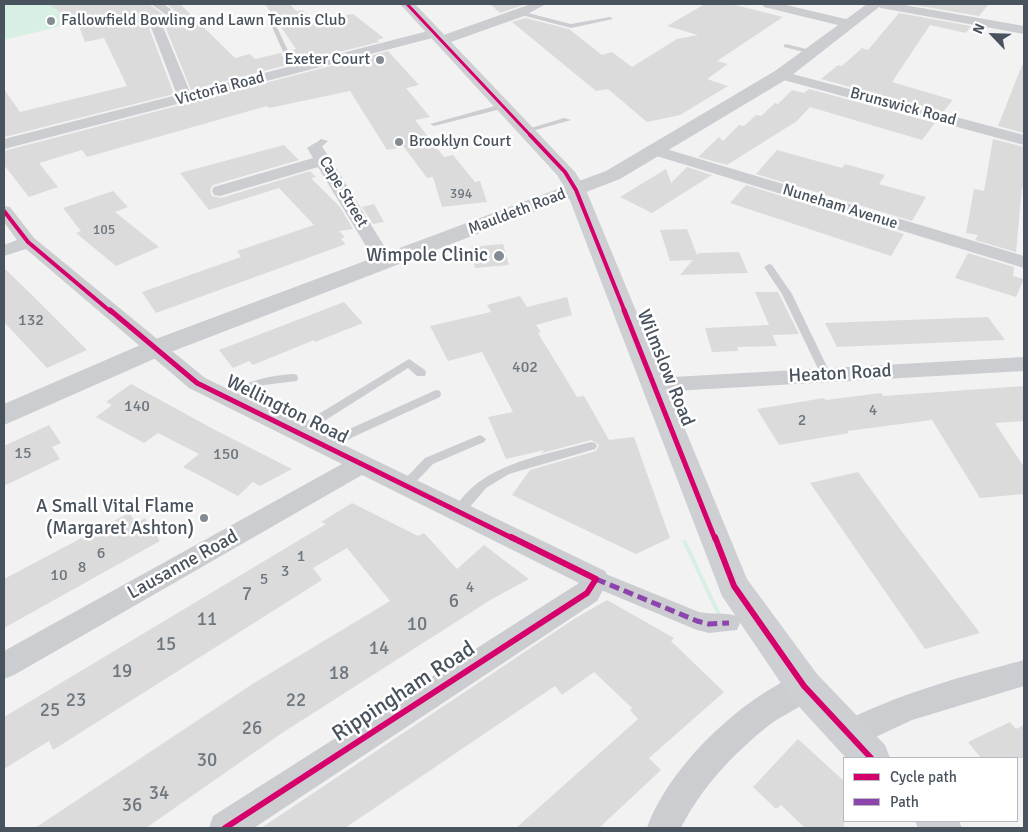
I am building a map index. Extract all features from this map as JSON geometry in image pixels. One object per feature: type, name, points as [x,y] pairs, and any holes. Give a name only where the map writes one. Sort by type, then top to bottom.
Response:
[{"type":"main road","name":"Wilmslow Road","points":[[407,4],[440,37],[564,172],[576,190],[656,384],[734,586],[804,686],[860,747]]},
{"type":"street","points":[[157,4],[168,12]]},
{"type":"street","name":"Victoria Road","points":[[4,144],[294,70],[440,37],[520,13],[540,4]]},
{"type":"street","points":[[768,4],[850,24]]},
{"type":"street","name":"Mauldeth Road","points":[[4,415],[154,349],[613,176],[781,75],[876,4]]},
{"type":"street","points":[[881,4],[1024,30]]},
{"type":"street","points":[[157,27],[185,98]]},
{"type":"street","name":"Brunswick Road","points":[[781,75],[1024,140]]},
{"type":"street","name":"Cape Street","points":[[220,191],[321,150],[385,262]]},
{"type":"street","name":"Nuneham Avenue","points":[[656,151],[1024,262]]},
{"type":"street","name":"Wellington Road","points":[[4,211],[28,242],[197,383],[596,578]]},
{"type":"street","points":[[4,251],[28,242]]},
{"type":"street","name":"Heaton Road","points":[[656,384],[1024,364]]},
{"type":"street","name":"Lausanne Road","points":[[4,666],[362,464]]},
{"type":"street","points":[[596,578],[697,621],[709,624],[728,623]]},
{"type":"street","name":"Rippingham Road","points":[[225,828],[587,592],[596,578]]},
{"type":"street","points":[[860,747],[869,723],[927,701],[1024,673]]},
{"type":"street","points":[[662,828],[682,792],[715,753],[758,715],[804,686]]},
{"type":"lane","points":[[520,13],[571,26],[610,19]]},
{"type":"lane","points":[[272,24],[294,70]]},
{"type":"lane","points":[[786,46],[812,52]]},
{"type":"lane","points":[[434,124],[502,106]]},
{"type":"lane","points":[[525,130],[567,120]]},
{"type":"lane","points":[[769,267],[787,294],[826,375]]},
{"type":"lane","points":[[298,432],[409,363],[421,373]]},
{"type":"lane","points":[[230,399],[254,384],[273,378],[294,378]]},
{"type":"lane","points":[[329,447],[349,434],[436,394]]},
{"type":"lane","points":[[406,486],[429,461],[480,439]]},
{"type":"lane","points":[[460,512],[482,485],[504,471],[591,446]]},
{"type":"green space","name":"Fallowfield Bowling and Lawn Tennis Club","points":[[4,4],[75,4],[81,8],[86,32],[74,23],[4,40]]},
{"type":"green space","points":[[686,540],[721,614],[717,615],[682,541]]},
{"type":"building","points":[[49,4],[149,4],[168,18],[176,12],[167,4],[180,4],[235,58],[250,54],[255,59],[281,53],[287,65],[191,90],[165,26],[156,21],[149,28],[174,94],[4,137],[4,89],[20,112],[127,86],[104,38],[85,42],[79,26]]},
{"type":"building","points":[[265,4],[290,4],[296,11],[303,10],[312,21],[353,14],[384,38],[377,40],[379,42],[296,63],[290,51],[296,49]]},
{"type":"building","points":[[490,4],[526,4],[500,13]]},
{"type":"building","points":[[705,4],[731,4],[783,17],[717,61],[728,64],[707,79],[728,86],[680,115],[647,122],[608,89],[596,91],[512,22],[525,18],[569,29],[602,55],[612,52],[632,67],[677,39],[698,35],[667,26]]},
{"type":"building","points":[[908,4],[989,4],[979,16]]},
{"type":"building","points":[[899,13],[971,26],[966,33],[930,25],[892,82],[953,100],[943,112],[821,79],[838,65],[842,66],[862,48],[868,50]]},
{"type":"building","points":[[388,51],[419,85],[406,88],[430,117],[415,120],[444,157],[453,155],[475,182],[480,181],[487,202],[442,207],[433,177],[427,178],[404,147],[387,150],[350,91],[269,108],[267,106],[87,157],[82,150],[39,163],[58,187],[29,197],[4,165],[4,151]]},
{"type":"building","points":[[1022,65],[1024,65],[1024,133],[998,126]]},
{"type":"building","points":[[809,89],[935,123],[922,140],[810,107],[797,121],[727,165],[698,157],[719,137],[723,141],[739,125],[744,126],[756,115],[761,116],[775,103],[778,104],[792,90],[804,93]]},
{"type":"building","points":[[993,139],[1024,147],[1024,188],[1022,188],[1016,252],[975,240],[978,235],[966,233],[974,189],[984,191]]},
{"type":"building","points":[[284,145],[299,160],[213,185],[210,190],[212,196],[221,198],[310,171],[316,177],[311,178],[340,207],[353,229],[339,231],[345,237],[341,239],[346,244],[156,313],[142,292],[241,257],[237,251],[314,225],[279,188],[209,210],[180,173]]},
{"type":"building","points":[[777,150],[842,168],[845,164],[885,175],[879,184],[926,197],[912,221],[756,174]]},
{"type":"building","points":[[687,167],[712,175],[652,213],[620,197],[666,169],[671,183]]},
{"type":"building","points":[[746,185],[904,234],[891,256],[730,203]]},
{"type":"building","points":[[113,191],[128,207],[115,212],[159,247],[116,266],[76,233],[81,231],[63,208]]},
{"type":"building","points":[[374,204],[384,222],[373,224],[362,207]]},
{"type":"building","points":[[687,229],[697,255],[699,253],[739,252],[748,273],[680,275],[693,260],[670,261],[660,230]]},
{"type":"building","points":[[503,244],[509,265],[475,268],[471,247]]},
{"type":"building","points":[[968,253],[1014,267],[1013,276],[1024,279],[1016,297],[955,278]]},
{"type":"building","points":[[4,268],[87,350],[47,368],[4,322]]},
{"type":"building","points":[[755,292],[778,292],[799,334],[773,335],[771,331],[777,346],[737,347],[738,351],[712,352],[705,328],[769,325]]},
{"type":"building","points":[[520,296],[527,307],[567,297],[572,315],[536,325],[541,332],[538,333],[577,397],[584,396],[609,440],[634,437],[670,538],[636,554],[512,495],[530,470],[596,451],[599,445],[591,440],[542,453],[544,450],[506,459],[488,417],[513,412],[482,352],[448,361],[430,326],[491,312],[487,305]]},
{"type":"building","points":[[344,302],[363,323],[315,342],[314,340],[253,365],[249,361],[233,368],[219,350]]},
{"type":"building","points":[[988,317],[1005,340],[837,347],[825,323]]},
{"type":"building","points":[[131,384],[292,469],[260,486],[253,482],[238,496],[183,467],[199,454],[158,433],[144,443],[96,417],[112,405],[106,402]]},
{"type":"building","points":[[1024,386],[1024,421],[995,423],[1024,467],[1024,494],[980,498],[932,420],[847,431],[849,433],[779,445],[757,409],[824,398],[826,400],[881,393],[883,396]]},
{"type":"building","points":[[49,425],[61,443],[52,447],[60,459],[4,486],[4,446]]},
{"type":"building","points":[[858,472],[980,633],[925,649],[810,483]]},
{"type":"building","points":[[352,503],[418,536],[424,533],[457,569],[484,545],[529,579],[492,599],[282,733],[146,828],[35,828],[254,683],[390,601],[347,548],[313,568],[322,580],[53,750],[49,741],[4,769],[4,717],[326,524],[321,522]]},
{"type":"building","points":[[129,513],[137,523],[145,518],[160,541],[4,628],[4,579]]},
{"type":"building","points":[[607,600],[674,638],[671,641],[724,692],[649,758],[661,770],[599,828],[516,828],[638,719],[630,710],[632,708],[594,672],[562,695],[555,686],[345,828],[261,828],[574,619]]},
{"type":"building","points":[[1010,722],[1016,729],[1024,725],[1024,758],[980,757],[968,742]]},
{"type":"building","points":[[798,739],[843,780],[844,828],[805,828],[781,805],[776,809],[753,787]]},
{"type":"marked path","points":[[596,579],[697,621],[709,624],[729,623]]},
{"type":"cycle path","points":[[407,4],[565,172],[576,190],[734,586],[804,686],[870,757]]},
{"type":"cycle path","points":[[4,211],[28,242],[197,383],[596,579],[587,593],[225,828]]},
{"type":"place","name":"Fallowfield Bowling and Lawn Tennis Club","points":[[51,21]]},
{"type":"place","name":"Exeter Court","points":[[380,60]]},
{"type":"place","name":"Brooklyn Court","points":[[399,142]]},
{"type":"place","name":"Wimpole Clinic","points":[[499,256]]},
{"type":"place","name":"A Small Vital Flame (Margaret Ashton)","points":[[204,518]]}]
